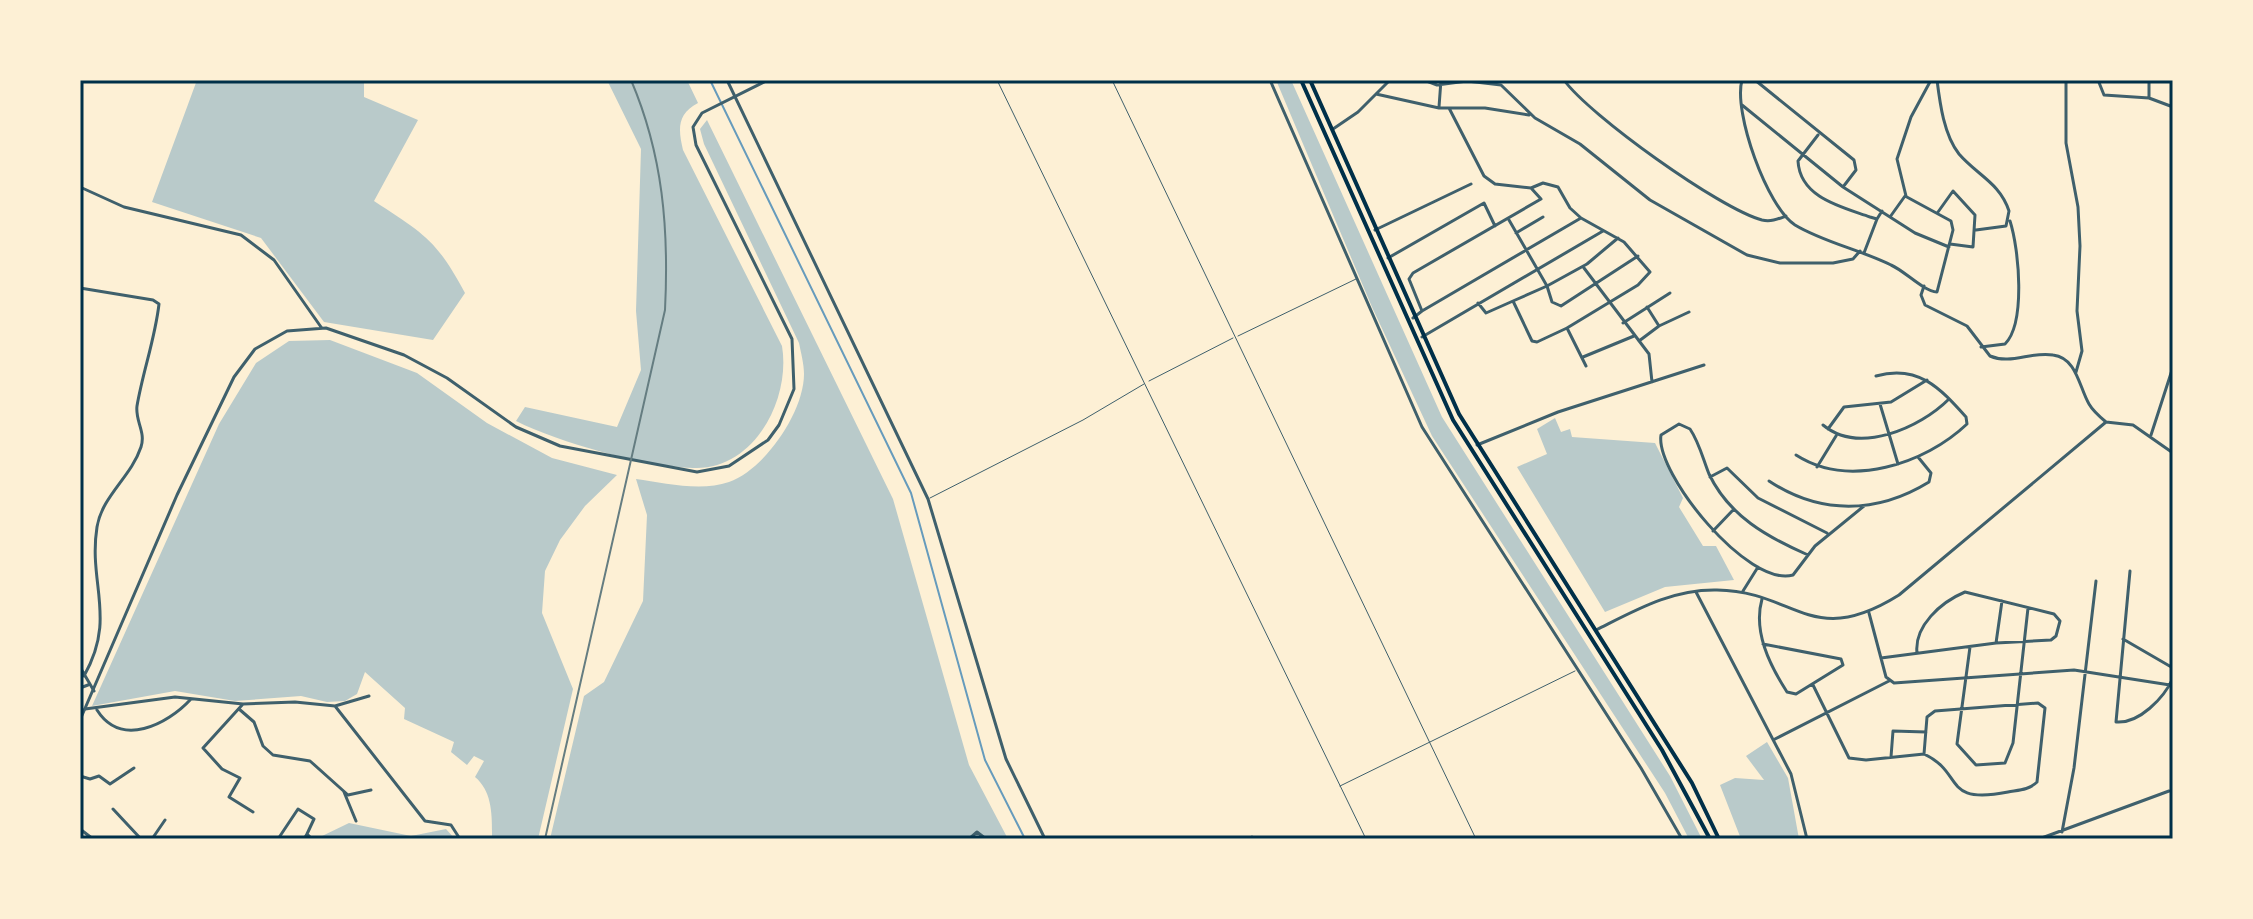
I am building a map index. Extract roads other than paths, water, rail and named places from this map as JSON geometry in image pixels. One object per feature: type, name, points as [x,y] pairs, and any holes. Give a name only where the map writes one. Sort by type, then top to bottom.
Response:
[{"type":"highway","points":[[1301,80],[1453,420],[1669,762],[1710,839]]},
{"type":"highway","points":[[1310,80],[1413,318],[1477,445],[1692,783],[1719,839]]},
{"type":"street","points":[[727,80],[732,97],[928,499],[1006,759],[1045,839]]},
{"type":"street","points":[[80,720],[177,495],[244,361],[273,337],[297,328],[321,328],[352,336],[427,367],[538,438],[615,458],[697,472],[713,471],[743,459],[768,440],[779,425],[794,389],[794,353],[787,328],[696,145],[693,127],[702,113],[768,80]]},
{"type":"street","points":[[1270,80],[1422,427],[1667,809],[1682,839]]},
{"type":"street","points":[[1332,130],[1352,117],[1390,80]]},
{"type":"street","points":[[1424,80],[1439,85],[1467,81],[1501,85],[1531,114],[1580,144],[1662,208],[1747,255],[1780,263],[1833,263],[1853,259],[1862,252],[1882,211]]},
{"type":"street","points":[[1439,108],[1441,80]]},
{"type":"street","points":[[1564,80],[1586,106],[1715,197],[1761,220],[1786,216]]},
{"type":"street","points":[[1742,80],[1741,105],[1753,155],[1786,216],[1797,226],[1897,267],[1933,293],[1939,291],[1952,223],[1906,196],[1897,159],[1911,117],[1931,80]]},
{"type":"street","points":[[1755,80],[1856,164],[1854,174],[1843,187]]},
{"type":"street","points":[[1937,80],[1952,144],[1995,185],[2008,206],[2020,264],[2014,331],[2005,344],[1981,347]]},
{"type":"street","points":[[2066,80],[2066,143],[2078,207],[2080,246],[2077,311],[2082,351],[2076,372]]},
{"type":"street","points":[[2098,80],[2099,90],[2104,95],[2149,98],[2173,107]]},
{"type":"street","points":[[2149,80],[2149,98]]},
{"type":"street","points":[[1376,94],[1439,108],[1531,114]]},
{"type":"street","points":[[1741,105],[1843,187],[1915,233],[1949,246],[1972,248],[1975,215],[1955,191],[1949,193],[1938,212]]},
{"type":"street","points":[[1449,108],[1484,176],[1495,184],[1531,188],[1543,183],[1558,187],[1570,208],[1581,218],[1618,238],[1649,268],[1649,277],[1567,328],[1537,342],[1532,341],[1513,301]]},
{"type":"street","points":[[1819,133],[1801,155],[1799,171],[1814,194],[1877,219]]},
{"type":"street","points":[[1375,230],[1471,184]]},
{"type":"street","points":[[80,187],[124,207],[241,235],[274,260],[321,328]]},
{"type":"street","points":[[1422,311],[1409,279],[1411,274],[1539,202],[1540,196],[1531,188]]},
{"type":"street","points":[[1890,217],[1899,200],[1906,196]]},
{"type":"street","points":[[1387,258],[1484,203],[1495,226]]},
{"type":"street","points":[[1516,233],[1543,217]]},
{"type":"street","points":[[1413,318],[1581,218]]},
{"type":"street","points":[[1509,220],[1547,286],[1552,302],[1558,306],[1638,256]]},
{"type":"street","points":[[1976,230],[2006,226],[2010,221]]},
{"type":"street","points":[[1422,337],[1603,231]]},
{"type":"street","points":[[1478,303],[1486,313],[1547,286],[1583,266],[1618,238]]},
{"type":"street","points":[[1583,266],[1651,360],[1652,382]]},
{"type":"street","points":[[1924,286],[1921,295],[1925,305],[1964,323],[1981,347],[1999,360],[2056,355],[2076,372],[2089,405],[2106,422]]},
{"type":"street","points":[[80,288],[153,300],[159,304],[137,408],[143,434],[141,446],[124,480],[106,501],[97,525],[95,553],[101,634],[84,676]]},
{"type":"street","points":[[1623,323],[1670,293]]},
{"type":"street","points":[[1647,307],[1659,326]]},
{"type":"street","points":[[1639,341],[1659,326],[1689,312]]},
{"type":"street","points":[[1567,328],[1586,366]]},
{"type":"street","points":[[1583,357],[1634,336]]},
{"type":"street","points":[[1477,445],[1558,412],[1704,365]]},
{"type":"street","points":[[2151,435],[2173,367]]},
{"type":"street","points":[[1796,455],[1817,467],[1859,469],[1898,464],[1950,439],[1967,424],[1929,379],[1895,372],[1876,376]]},
{"type":"street","points":[[1828,429],[1844,407],[1899,399],[1929,379]]},
{"type":"street","points":[[1823,425],[1837,434],[1889,434],[1928,419],[1949,399]]},
{"type":"street","points":[[1880,404],[1898,464]]},
{"type":"street","points":[[1596,630],[1667,595],[1695,590],[1742,592],[1816,617],[1869,613],[1899,595],[2106,422],[2121,421],[2151,435],[2173,453]]},
{"type":"street","points":[[1808,555],[1760,532],[1734,509],[1710,477],[1690,429],[1679,424],[1661,435],[1661,444],[1686,495],[1713,531],[1758,567],[1788,577],[1829,535],[1864,506]]},
{"type":"street","points":[[1817,467],[1837,434]]},
{"type":"street","points":[[1769,481],[1806,501],[1844,508],[1864,506],[1906,494],[1929,482],[1931,473],[1918,457]]},
{"type":"street","points":[[1710,477],[1727,468],[1758,498],[1829,535]]},
{"type":"street","points":[[1713,531],[1734,509]]},
{"type":"street","points":[[1742,592],[1758,567]]},
{"type":"street","points":[[2130,571],[2115,717],[2118,723],[2159,700],[2173,678]]},
{"type":"street","points":[[2062,832],[2074,768],[2096,581]]},
{"type":"street","points":[[1695,590],[1791,774],[1807,839]]},
{"type":"street","points":[[1881,658],[2054,639],[2060,621],[2054,614],[1961,593],[1918,631],[1917,653]]},
{"type":"street","points":[[1762,599],[1757,628],[1763,644],[1787,692],[1796,694],[1841,669],[1841,659],[1763,644]]},
{"type":"street","points":[[1996,643],[2002,601]]},
{"type":"street","points":[[1970,647],[1957,739],[1959,749],[1976,765],[1989,766],[2010,758],[2028,608]]},
{"type":"street","points":[[1869,613],[1889,681]]},
{"type":"street","points":[[2123,639],[2173,668]]},
{"type":"street","points":[[80,667],[94,691]]},
{"type":"street","points":[[1774,740],[1889,681],[1911,684],[2074,670],[2170,685]]},
{"type":"street","points":[[80,688],[88,685]]},
{"type":"street","points":[[1813,685],[1852,760],[1924,754],[1963,792],[1972,796],[2029,788],[2039,776],[2045,708],[2038,703],[1931,712],[1924,754]]},
{"type":"street","points":[[85,709],[97,710],[166,698],[335,706],[369,696]]},
{"type":"street","points":[[97,710],[111,726],[133,731],[165,721],[191,699]]},
{"type":"street","points":[[243,704],[203,748],[222,769],[240,778],[229,797],[253,812]]},
{"type":"street","points":[[335,706],[425,821],[451,825],[460,839]]},
{"type":"street","points":[[239,709],[254,722],[263,746],[273,755],[310,761],[344,792],[352,795],[371,790]]},
{"type":"street","points":[[1891,757],[1890,736],[1894,730],[1926,732]]},
{"type":"street","points":[[80,776],[90,779],[99,776],[110,784],[134,768]]},
{"type":"street","points":[[2040,839],[2169,791]]},
{"type":"street","points":[[344,792],[356,821]]},
{"type":"street","points":[[113,809],[141,839]]},
{"type":"street","points":[[278,839],[298,809],[314,819],[306,837],[312,839]]},
{"type":"street","points":[[152,839],[165,820]]},
{"type":"street","points":[[80,829],[93,839]]},
{"type":"street","points":[[969,839],[977,832],[986,839]]},
{"type":"lane","points":[[997,80],[1366,839]]},
{"type":"lane","points":[[1112,80],[1476,839]]},
{"type":"lane","points":[[928,499],[1083,420],[1146,382],[1356,279]]},
{"type":"lane","points":[[1340,786],[1578,670]]},
{"type":"lane","points":[[1245,839],[1252,836]]},
{"type":"waterway","points":[[710,80],[911,493],[985,760],[1025,839]]},
{"type":"railway","points":[[545,839],[665,310],[666,250],[662,193],[650,136],[631,80]]}]
